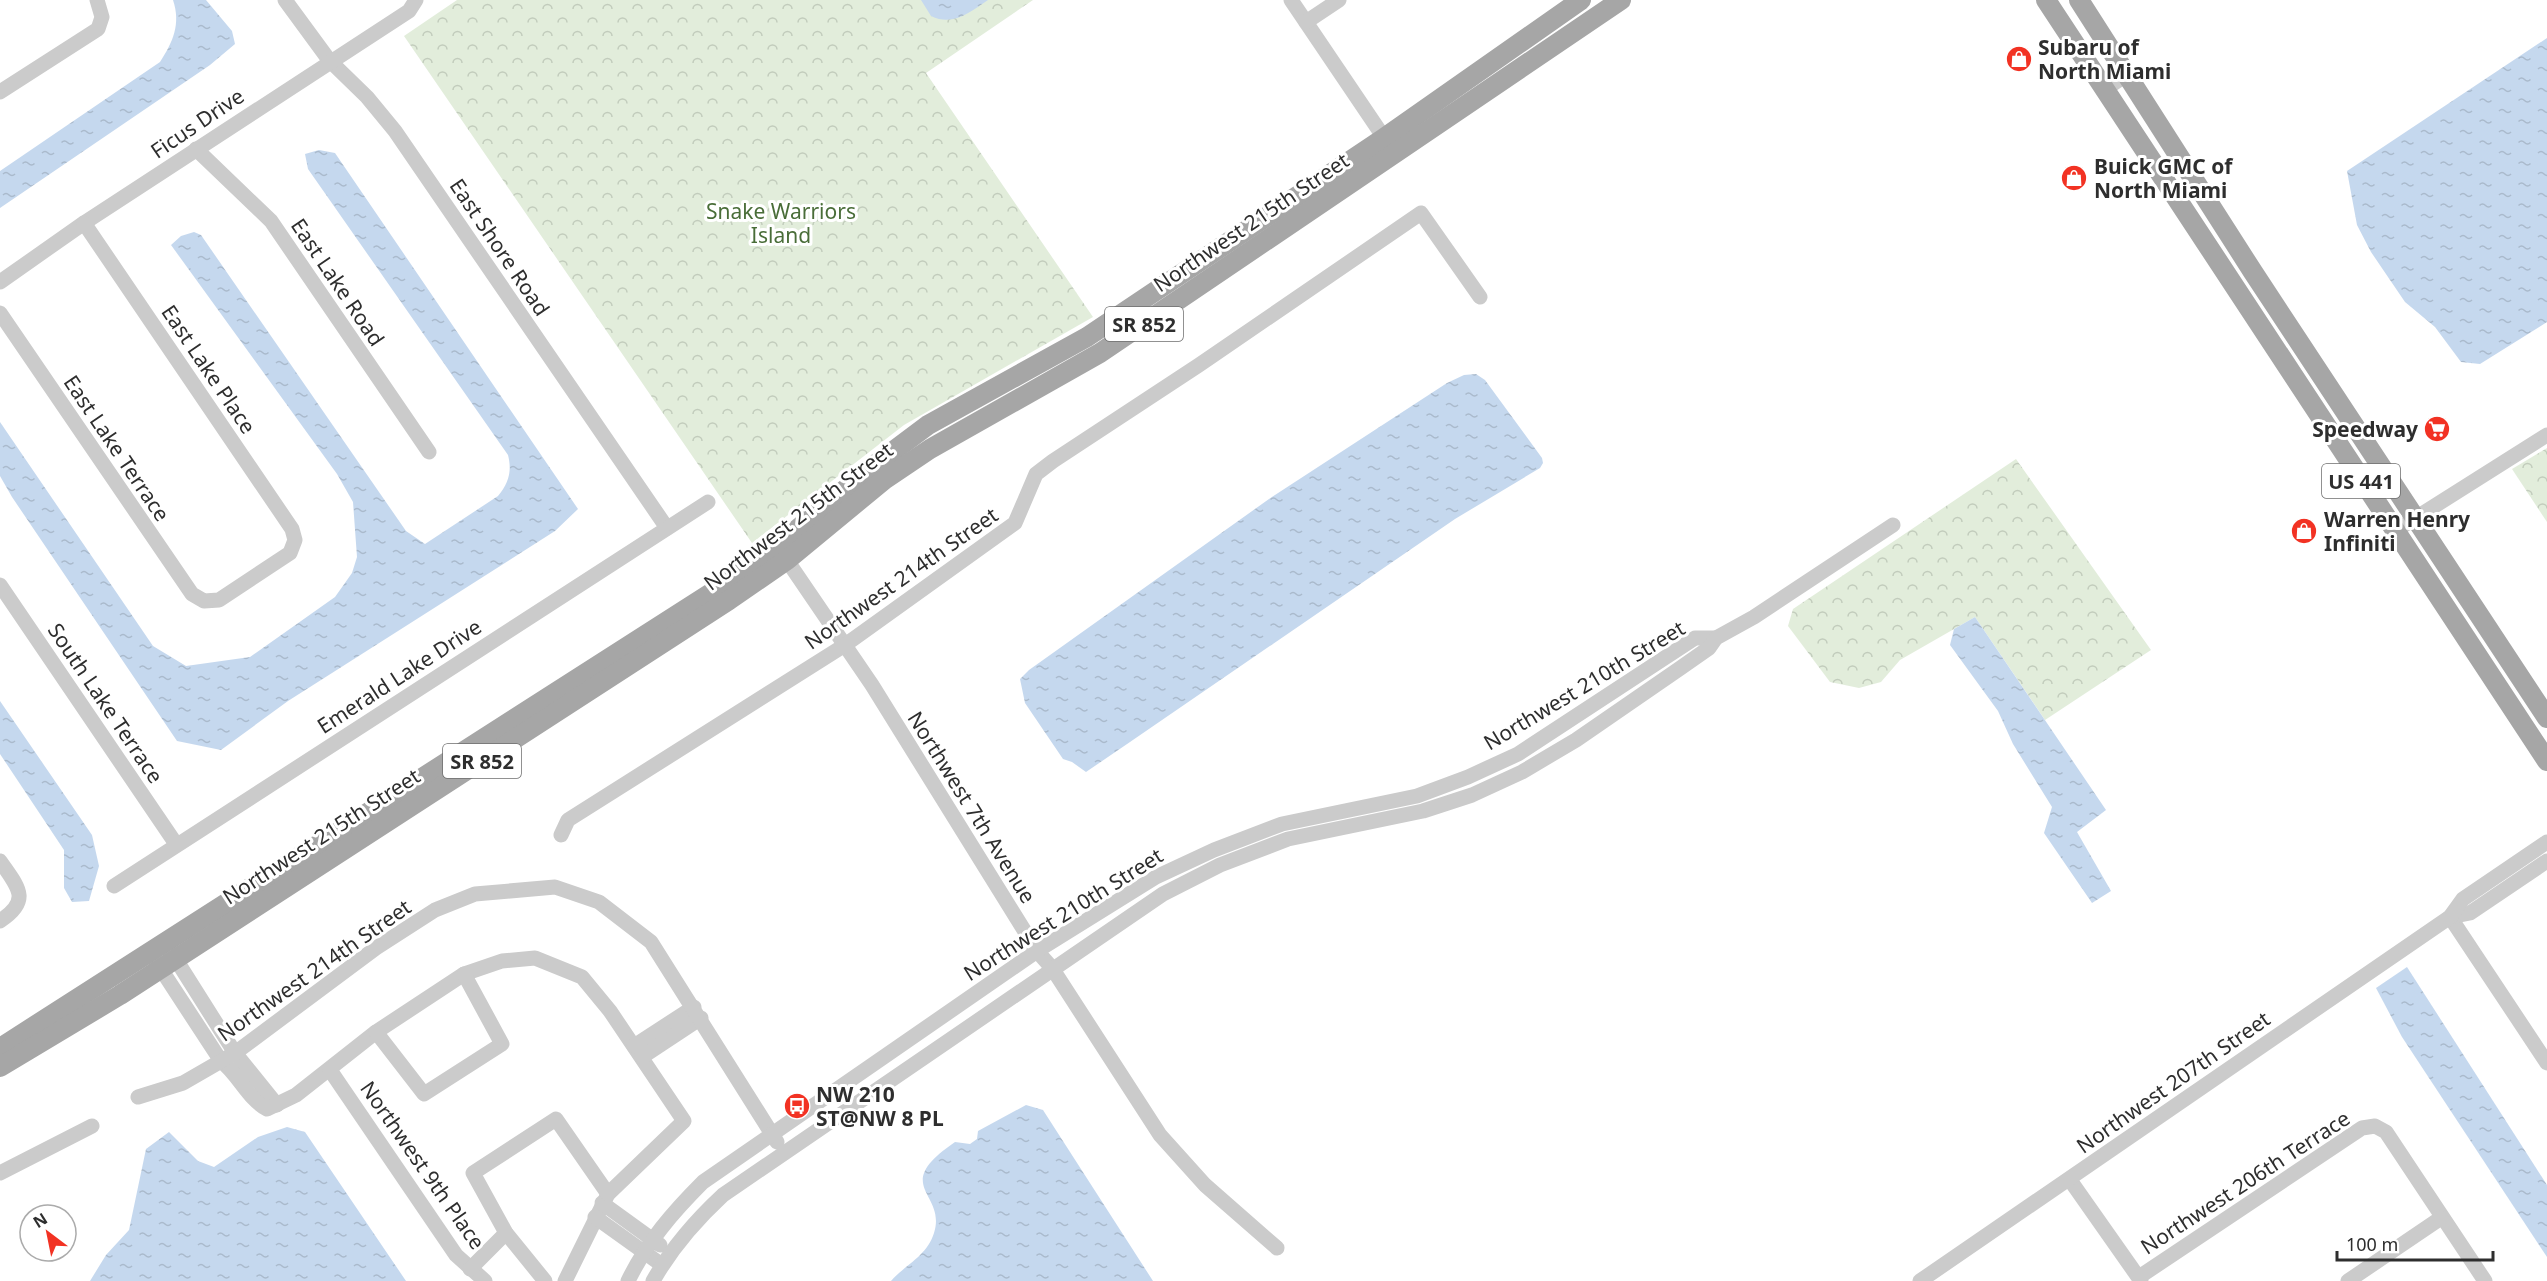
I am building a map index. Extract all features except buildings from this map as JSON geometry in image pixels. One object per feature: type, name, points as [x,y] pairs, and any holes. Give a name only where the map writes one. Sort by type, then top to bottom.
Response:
[{"type":"main road","name":"Northwest 215th Street","points":[[1389,145],[1581,0]]},
{"type":"main road","name":"Northwest 215th Street","points":[[0,1067],[168,964],[782,553],[876,464],[928,426],[1087,337],[1621,0]]},
{"type":"main road","name":"US 441","points":[[2046,0],[2547,761]]},
{"type":"main road","name":"US 441","points":[[2079,0],[2547,718]]},
{"type":"main road","name":"Northwest 215th Street","points":[[0,1048],[719,588],[782,553]]},
{"type":"street","points":[[0,92],[98,29],[102,17],[97,0]]},
{"type":"street","name":"East Shore Road","points":[[285,0],[329,60],[367,97],[395,130],[667,528]]},
{"type":"street","name":"Ficus Drive","points":[[0,282],[84,223],[329,60],[409,10],[416,0]]},
{"type":"street","points":[[1291,0],[1389,145]]},
{"type":"street","points":[[1306,22],[1339,0]]},
{"type":"street","points":[[2104,90],[2126,75]]},
{"type":"street","name":"East Lake Road","points":[[196,149],[271,220],[429,452]]},
{"type":"street","name":"Northwest 214th Street","points":[[561,836],[568,820],[845,645],[1015,523],[1036,474],[1421,213],[1480,297]]},
{"type":"street","name":"East Lake Place","points":[[84,223],[292,529],[296,540],[290,553],[219,600],[204,601]]},
{"type":"street","name":"East Lake Terrace","points":[[0,313],[192,594],[204,601]]},
{"type":"street","points":[[2395,531],[2547,435]]},
{"type":"street","name":"Emerald Lake Drive","points":[[114,886],[708,502]]},
{"type":"street","name":"Northwest 210th Street","points":[[653,1281],[666,1258],[690,1226],[723,1195],[1163,894],[1220,865],[1288,839],[1423,811],[1472,795],[1522,772],[1576,740],[1670,676],[1708,648],[1716,638],[1754,617],[1893,525]]},
{"type":"street","name":"Northwest 7th Avenue","points":[[782,553],[845,645],[1037,951],[1052,968],[1160,1135],[1205,1185],[1278,1248]]},
{"type":"street","name":"South Lake Terrace","points":[[0,585],[176,844]]},
{"type":"street","name":"Northwest 210th Street","points":[[628,1281],[648,1246],[671,1213],[703,1182],[1037,951],[1156,877],[1214,850],[1282,824],[1417,796],[1468,777],[1534,744],[1695,638],[1716,638]]},
{"type":"street","name":"Northwest 207th Street","points":[[1920,1281],[2450,917],[2463,899],[2547,842]]},
{"type":"street","points":[[0,861],[19,888],[19,901],[15,910],[0,921]]},
{"type":"street","name":"Northwest 207th Street","points":[[2450,917],[2470,913],[2547,861]]},
{"type":"street","name":"Northwest 214th Street","points":[[138,1096],[183,1083],[235,1053],[376,948],[435,910],[475,894],[555,887],[599,902],[651,942],[697,1013]]},
{"type":"street","points":[[2450,917],[2547,1063]]},
{"type":"street","points":[[158,947],[221,1061],[234,1071],[267,1109],[296,1095],[376,1032],[465,974],[502,961],[535,958],[582,977],[638,1051],[684,1121],[601,1205],[565,1281]]},
{"type":"street","points":[[168,964],[277,1105]]},
{"type":"street","points":[[376,1032],[424,1094],[502,1044],[465,974]]},
{"type":"street","points":[[638,1051],[697,1013],[784,1152]]},
{"type":"street","name":"Northwest 9th Place","points":[[330,1070],[456,1255],[485,1281]]},
{"type":"street","points":[[545,1281],[506,1233],[473,1173],[556,1119],[601,1205],[648,1246],[666,1258]]},
{"type":"street","points":[[0,1173],[92,1126]]},
{"type":"street","name":"Northwest 206th Terrace","points":[[2140,1279],[2362,1128],[2375,1126],[2386,1132],[2441,1218]]},
{"type":"street","points":[[2070,1180],[2140,1279]]},
{"type":"street","points":[[2348,1281],[2441,1218],[2485,1281]]},
{"type":"street","points":[[470,1269],[506,1233]]},
{"type":"green space","name":"Snake Warriors Island","points":[[457,0],[1033,0],[926,73],[1093,317],[904,425],[752,543],[404,36]]},
{"type":"green space","points":[[2547,448],[2547,522],[2512,469]]},
{"type":"green space","points":[[2016,459],[2151,650],[2045,720],[1975,617],[1900,660],[1881,682],[1859,688],[1830,682],[1788,626],[1793,609]]},
{"type":"water","points":[[173,0],[206,0],[232,31],[235,44],[210,65],[0,208],[0,171],[160,62],[169,47],[176,25]]},
{"type":"water","points":[[921,0],[988,0],[961,17],[947,20],[931,16]]},
{"type":"water","points":[[2547,38],[2547,322],[2480,364],[2461,362],[2435,327],[2405,302],[2371,252],[2357,225],[2347,171]]},
{"type":"water","points":[[319,150],[335,153],[578,509],[555,531],[288,701],[221,750],[177,741],[12,497],[0,476],[0,422],[153,646],[186,666],[250,657],[335,597],[352,573],[357,557],[353,502],[337,474],[171,245],[181,236],[194,232],[201,235],[406,531],[425,544],[498,496],[509,477],[508,455],[308,169],[305,154]]},
{"type":"water","points":[[1476,374],[1485,380],[1542,458],[1543,463],[1540,468],[1455,519],[1086,772],[1072,762],[1063,759],[1025,703],[1020,679],[1029,670],[1269,499],[1447,383],[1464,375]]},
{"type":"water","points":[[1975,617],[2106,810],[2077,832],[2111,891],[2092,903],[2044,833],[2052,807],[2013,744],[1998,711],[1950,645],[1954,629]]},
{"type":"water","points":[[0,701],[92,835],[99,866],[89,901],[72,902],[64,888],[64,850],[0,754]]},
{"type":"water","points":[[2407,967],[2547,1185],[2547,1257],[2402,1037],[2376,988]]},
{"type":"water","points":[[1026,1105],[1043,1110],[1153,1281],[891,1281],[921,1254],[934,1233],[936,1219],[923,1180],[926,1169],[936,1157],[955,1142],[970,1144],[977,1139],[978,1131]]},
{"type":"water","points":[[287,1127],[305,1132],[406,1281],[90,1281],[106,1255],[129,1230],[146,1149],[169,1132],[198,1161],[214,1167],[258,1137]]},
{"type":"place","name":"Subaru of North Miami","points":[[2019,59]]},
{"type":"place","name":"Buick GMC of North Miami","points":[[2074,178]]},
{"type":"place","name":"Speedway","points":[[2437,429]]},
{"type":"place","name":"Warren Henry Infiniti","points":[[2304,531]]},
{"type":"place","name":"NW 210 ST@NW 8 PL","points":[[797,1106]]}]
